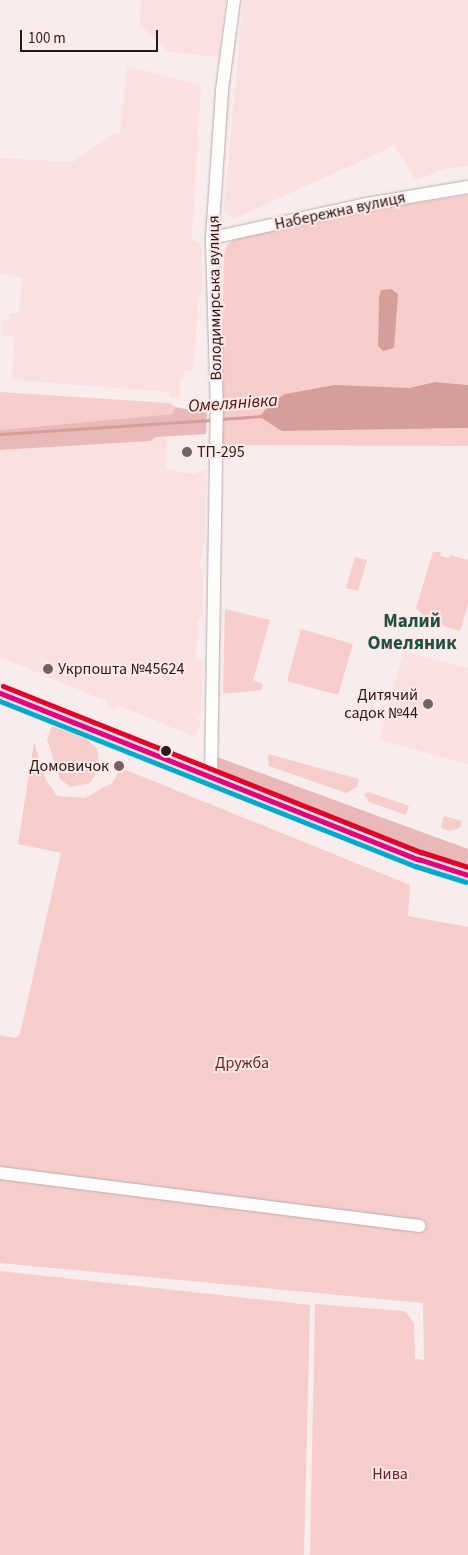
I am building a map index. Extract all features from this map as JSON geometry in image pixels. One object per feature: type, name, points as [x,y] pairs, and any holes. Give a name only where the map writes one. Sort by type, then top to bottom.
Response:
[{"type":"main road","points":[[0,693],[211,777],[468,875]]},
{"type":"street","name":"Володимирська вулиця","points":[[211,777],[216,437],[212,238],[222,90],[234,0]]},
{"type":"street","name":"Набережна вулиця","points":[[212,238],[367,204],[468,187]]},
{"type":"street","points":[[0,1173],[420,1226]]},
{"type":"shaded area","points":[[141,0],[226,0],[219,57],[169,52],[140,24]]},
{"type":"shaded area","points":[[243,0],[468,0],[468,166],[445,169],[416,180],[394,146],[233,219],[224,209]]},
{"type":"shaded area","points":[[127,66],[201,85],[192,240],[199,243],[202,249],[202,294],[199,294],[193,371],[185,371],[184,379],[180,379],[179,397],[169,397],[169,392],[12,380],[15,336],[1,335],[2,319],[9,320],[10,313],[19,313],[22,278],[0,273],[0,158],[73,162],[113,134],[120,134]]},
{"type":"shaded area","points":[[391,289],[398,294],[394,348],[383,351],[378,346],[379,298],[381,290]]},
{"type":"shaded area","points":[[435,382],[468,385],[468,428],[282,431],[260,417],[269,404],[285,394],[335,385],[410,388]]},
{"type":"shaded area","points":[[175,407],[207,413],[206,434],[156,437],[150,441],[0,450],[0,430],[173,414]]},
{"type":"shaded area","points":[[156,437],[167,437],[166,469],[193,474],[206,469],[205,540],[199,566],[203,570],[203,616],[198,620],[196,660],[203,661],[201,713],[198,720],[201,722],[195,737],[118,705],[116,709],[107,706],[106,701],[0,657],[0,450],[150,441]]},
{"type":"shaded area","name":"Дитячий садок №44","points":[[404,651],[468,668],[468,764],[379,740]]},
{"type":"shaded area","points":[[217,757],[468,849],[468,869],[403,847],[219,773]]},
{"type":"green space","points":[[468,195],[468,385],[435,382],[282,431],[468,428],[468,446],[220,445],[224,253],[227,245],[236,238],[365,210]],"holes":[[[379,299],[383,351],[378,346]]]},
{"type":"green space","points":[[0,392],[169,403],[175,407],[174,414],[0,430]]},
{"type":"green space","points":[[433,552],[441,552],[440,556],[449,558],[450,555],[468,560],[468,604],[460,631],[431,622],[416,608]]},
{"type":"green space","points":[[355,557],[367,560],[358,591],[346,588]]},
{"type":"green space","points":[[225,609],[270,620],[253,680],[263,684],[261,690],[223,694]]},
{"type":"green space","points":[[301,629],[353,644],[338,695],[287,681]]},
{"type":"green space","points":[[52,726],[86,739],[97,748],[99,769],[90,783],[70,787],[60,779],[47,739]]},
{"type":"green space","name":"Дружба","points":[[34,742],[46,780],[57,796],[85,798],[112,783],[121,768],[410,885],[408,916],[468,927],[468,1555],[310,1555],[315,1304],[405,1311],[414,1323],[415,1359],[424,1360],[423,1303],[0,1263],[0,1035],[15,1038],[20,1034],[61,853],[18,844]]},
{"type":"green space","points":[[268,754],[359,779],[357,787],[346,793],[269,766]]},
{"type":"green space","points":[[369,792],[409,806],[406,815],[369,802],[364,794]]},
{"type":"green space","points":[[444,816],[462,821],[460,828],[450,831],[441,828]]},
{"type":"green space","points":[[0,1271],[310,1305],[304,1555],[0,1555]]},
{"type":"waterway","name":"Омелянівка","points":[[220,419],[262,416]]},
{"type":"waterway","name":"Омелянівка","points":[[0,434],[212,420]]},
{"type":"transit line","points":[[3,686],[421,852],[468,867]]},
{"type":"transit line","points":[[0,693],[418,859],[468,875]]},
{"type":"transit line","points":[[0,701],[415,866],[466,882]]},
{"type":"place","name":"ТП-295","points":[[187,452]]},
{"type":"place","name":"Укрпошта №45624","points":[[48,669]]},
{"type":"place","name":"Дитячий садок №44","points":[[428,704]]},
{"type":"place","name":"Домовичок","points":[[119,766]]},
{"type":"district","name":"Малий Омеляник","points":[[412,633]]},
{"type":"park label","name":"Нива","points":[[390,1474]]}]
